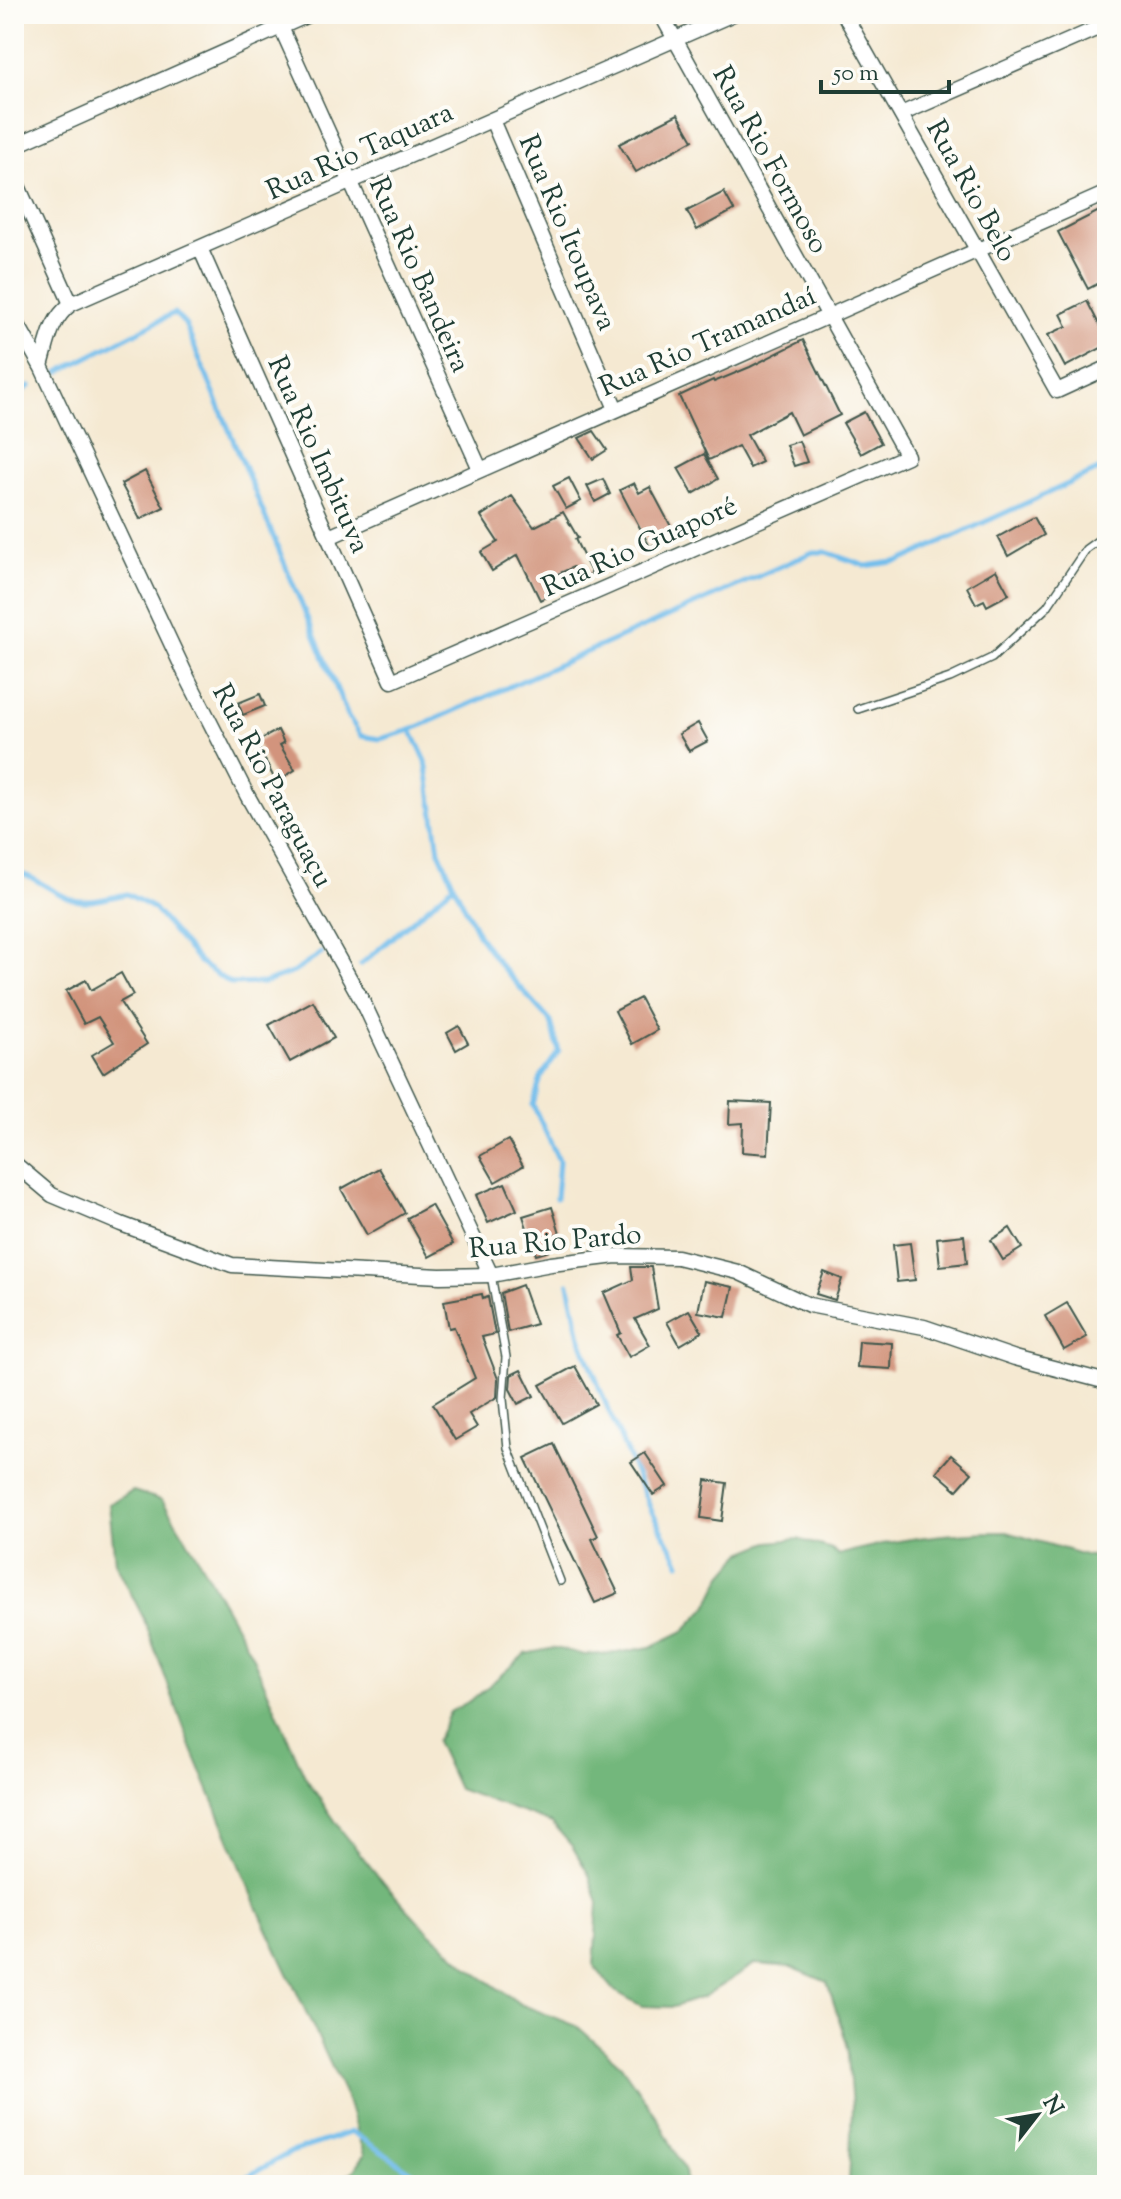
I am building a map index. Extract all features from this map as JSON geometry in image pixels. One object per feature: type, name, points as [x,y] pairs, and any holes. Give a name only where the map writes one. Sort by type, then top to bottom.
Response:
[{"type":"street","points":[[14,146],[278,21],[310,14]]},
{"type":"street","name":"Rua Rio Formoso","points":[[661,14],[907,456]]},
{"type":"street","name":"Rua Rio Taquara","points":[[71,304],[733,14]]},
{"type":"street","name":"Rua Rio Belo","points":[[844,14],[1057,391],[1107,368]]},
{"type":"street","name":"Rua Rio Bandeira","points":[[278,21],[480,469]]},
{"type":"street","points":[[901,114],[1107,24]]},
{"type":"street","name":"Rua Rio Itoupava","points":[[492,120],[616,409]]},
{"type":"street","points":[[14,177],[71,304],[59,314],[53,325],[41,366]]},
{"type":"street","name":"Rua Rio Tramandaí","points":[[329,537],[1107,193]]},
{"type":"street","name":"Rua Rio Imbituva","points":[[200,248],[392,681]]},
{"type":"street","name":"Rua Rio Paraguaçu","points":[[14,318],[41,366],[185,673],[247,795],[365,1006],[491,1275]]},
{"type":"street","name":"Rua Rio Guaporé","points":[[392,681],[907,456]]},
{"type":"street","name":"Rua Rio Pardo","points":[[14,1163],[52,1195],[232,1265],[440,1276],[491,1275],[616,1256],[677,1257],[738,1272],[809,1305],[924,1327],[1015,1358],[1107,1382]]},
{"type":"lane","points":[[858,709],[950,678],[992,658],[1047,607],[1086,549],[1107,534]]},
{"type":"lane","points":[[491,1275],[506,1357],[503,1399],[508,1448],[560,1581]]},
{"type":"green space","points":[[133,1491],[162,1500],[194,1551],[252,1655],[305,1777],[342,1831],[421,1924],[468,1967],[520,2004],[577,2026],[621,2065],[657,2117],[685,2171],[687,2185],[332,2185],[354,2170],[364,2155],[346,2097],[262,1918],[191,1747],[143,1617],[115,1562],[109,1504]]},
{"type":"green space","points":[[1007,1532],[1088,1556],[1107,1555],[1107,2185],[849,2185],[852,2107],[847,2044],[827,1982],[791,1967],[755,1964],[703,1997],[673,2007],[642,2006],[615,1991],[594,1966],[598,1903],[589,1875],[572,1846],[552,1823],[458,1789],[436,1741],[450,1712],[475,1698],[525,1654],[555,1648],[585,1655],[617,1653],[651,1647],[684,1631],[707,1607],[723,1575],[742,1553],[769,1542],[798,1539],[832,1549],[838,1555],[921,1538]]},
{"type":"building","points":[[678,114],[693,140],[636,172],[619,144]]},
{"type":"building","points":[[724,192],[734,210],[697,230],[687,211]]},
{"type":"building","points":[[1101,210],[1107,221],[1107,279],[1088,289],[1058,232]]},
{"type":"building","points":[[1087,301],[1107,345],[1065,367],[1048,335],[1067,326],[1061,314]]},
{"type":"building","points":[[803,340],[840,415],[800,435],[789,412],[747,435],[762,462],[750,468],[738,446],[709,460],[679,396],[750,367]]},
{"type":"building","points":[[864,412],[881,443],[861,454],[843,423]]},
{"type":"building","points":[[594,431],[607,450],[593,459],[579,438]]},
{"type":"building","points":[[799,441],[807,462],[794,466],[786,445]]},
{"type":"building","points":[[704,454],[718,479],[693,494],[678,468]]},
{"type":"building","points":[[145,471],[164,507],[140,519],[121,484]]},
{"type":"building","points":[[569,478],[581,501],[566,509],[553,486]]},
{"type":"building","points":[[603,479],[610,494],[595,502],[587,486]]},
{"type":"building","points":[[634,483],[639,493],[650,487],[675,534],[650,547],[620,490]]},
{"type":"building","points":[[512,496],[534,527],[563,512],[578,538],[575,539],[592,574],[579,580],[573,567],[547,579],[554,593],[540,600],[518,555],[492,571],[481,552],[498,542],[481,516]]},
{"type":"building","points":[[1034,517],[1044,535],[1008,556],[998,537]]},
{"type":"building","points":[[996,570],[1009,594],[987,606],[984,600],[976,604],[967,587]]},
{"type":"building","points":[[260,694],[265,706],[243,715],[238,703]]},
{"type":"building","points":[[698,723],[708,741],[689,751],[679,734]]},
{"type":"building","points":[[278,730],[284,743],[280,745],[295,770],[276,782],[256,742]]},
{"type":"building","points":[[121,973],[133,995],[120,1002],[147,1044],[103,1073],[92,1055],[114,1042],[98,1017],[84,1024],[66,991],[86,980],[91,990]]},
{"type":"building","points":[[640,998],[657,1030],[632,1044],[615,1011]]},
{"type":"building","points":[[313,1001],[334,1038],[290,1062],[269,1025]]},
{"type":"building","points":[[459,1026],[468,1043],[456,1050],[447,1033]]},
{"type":"building","points":[[730,1101],[771,1103],[768,1154],[742,1152],[743,1123],[729,1124]]},
{"type":"building","points":[[508,1140],[523,1166],[495,1182],[480,1156]]},
{"type":"building","points":[[379,1168],[405,1213],[367,1235],[341,1189]]},
{"type":"building","points":[[505,1183],[517,1210],[488,1223],[476,1195]]},
{"type":"building","points":[[431,1205],[453,1244],[429,1257],[407,1218]]},
{"type":"building","points":[[552,1207],[560,1233],[545,1238],[549,1251],[536,1255],[523,1216]]},
{"type":"building","points":[[1010,1228],[1022,1248],[1003,1260],[991,1240]]},
{"type":"building","points":[[964,1235],[967,1263],[940,1266],[937,1238]]},
{"type":"building","points":[[910,1243],[915,1280],[897,1282],[893,1245]]},
{"type":"building","points":[[631,1267],[651,1267],[658,1309],[635,1319],[650,1345],[629,1357],[617,1335],[621,1333],[604,1293],[633,1280]]},
{"type":"building","points":[[824,1272],[842,1279],[835,1300],[816,1294]]},
{"type":"building","points":[[704,1281],[733,1287],[726,1317],[698,1312]]},
{"type":"building","points":[[522,1285],[536,1324],[508,1332],[501,1293]]},
{"type":"building","points":[[482,1294],[483,1299],[488,1297],[495,1334],[482,1337],[498,1379],[497,1397],[469,1414],[477,1427],[455,1440],[433,1404],[475,1378],[454,1327],[449,1328],[444,1301]]},
{"type":"building","points":[[1067,1303],[1087,1337],[1064,1350],[1045,1316]]},
{"type":"building","points":[[689,1310],[702,1332],[680,1345],[667,1322]]},
{"type":"building","points":[[859,1341],[892,1343],[891,1369],[857,1367]]},
{"type":"building","points":[[575,1366],[596,1404],[562,1423],[540,1385]]},
{"type":"building","points":[[521,1370],[534,1396],[518,1404],[510,1389],[511,1375]]},
{"type":"building","points":[[554,1444],[598,1536],[592,1539],[618,1593],[595,1603],[525,1458]]},
{"type":"building","points":[[645,1453],[667,1486],[653,1495],[631,1462]]},
{"type":"building","points":[[951,1455],[972,1473],[957,1490],[936,1472]]},
{"type":"building","points":[[706,1480],[727,1483],[722,1521],[701,1518]]},
{"type":"waterway","points":[[59,372],[174,313],[185,324],[348,716],[361,736],[380,739],[411,730],[813,552],[826,552],[866,566],[900,561],[1107,466]]},
{"type":"waterway","points":[[14,397],[30,386]]},
{"type":"waterway","points":[[360,965],[454,885],[439,851],[426,761],[411,730]]},
{"type":"waterway","points":[[14,872],[77,901],[127,894],[153,908],[201,964],[231,984],[264,983],[294,972],[322,953]]},
{"type":"waterway","points":[[454,885],[479,936],[499,964],[551,1022],[559,1051],[541,1077],[533,1105],[559,1161],[556,1198]]},
{"type":"waterway","points":[[569,1284],[580,1337],[603,1397],[652,1512],[680,1563]]},
{"type":"waterway","points":[[227,2185],[291,2152],[352,2132],[431,2185]]}]
